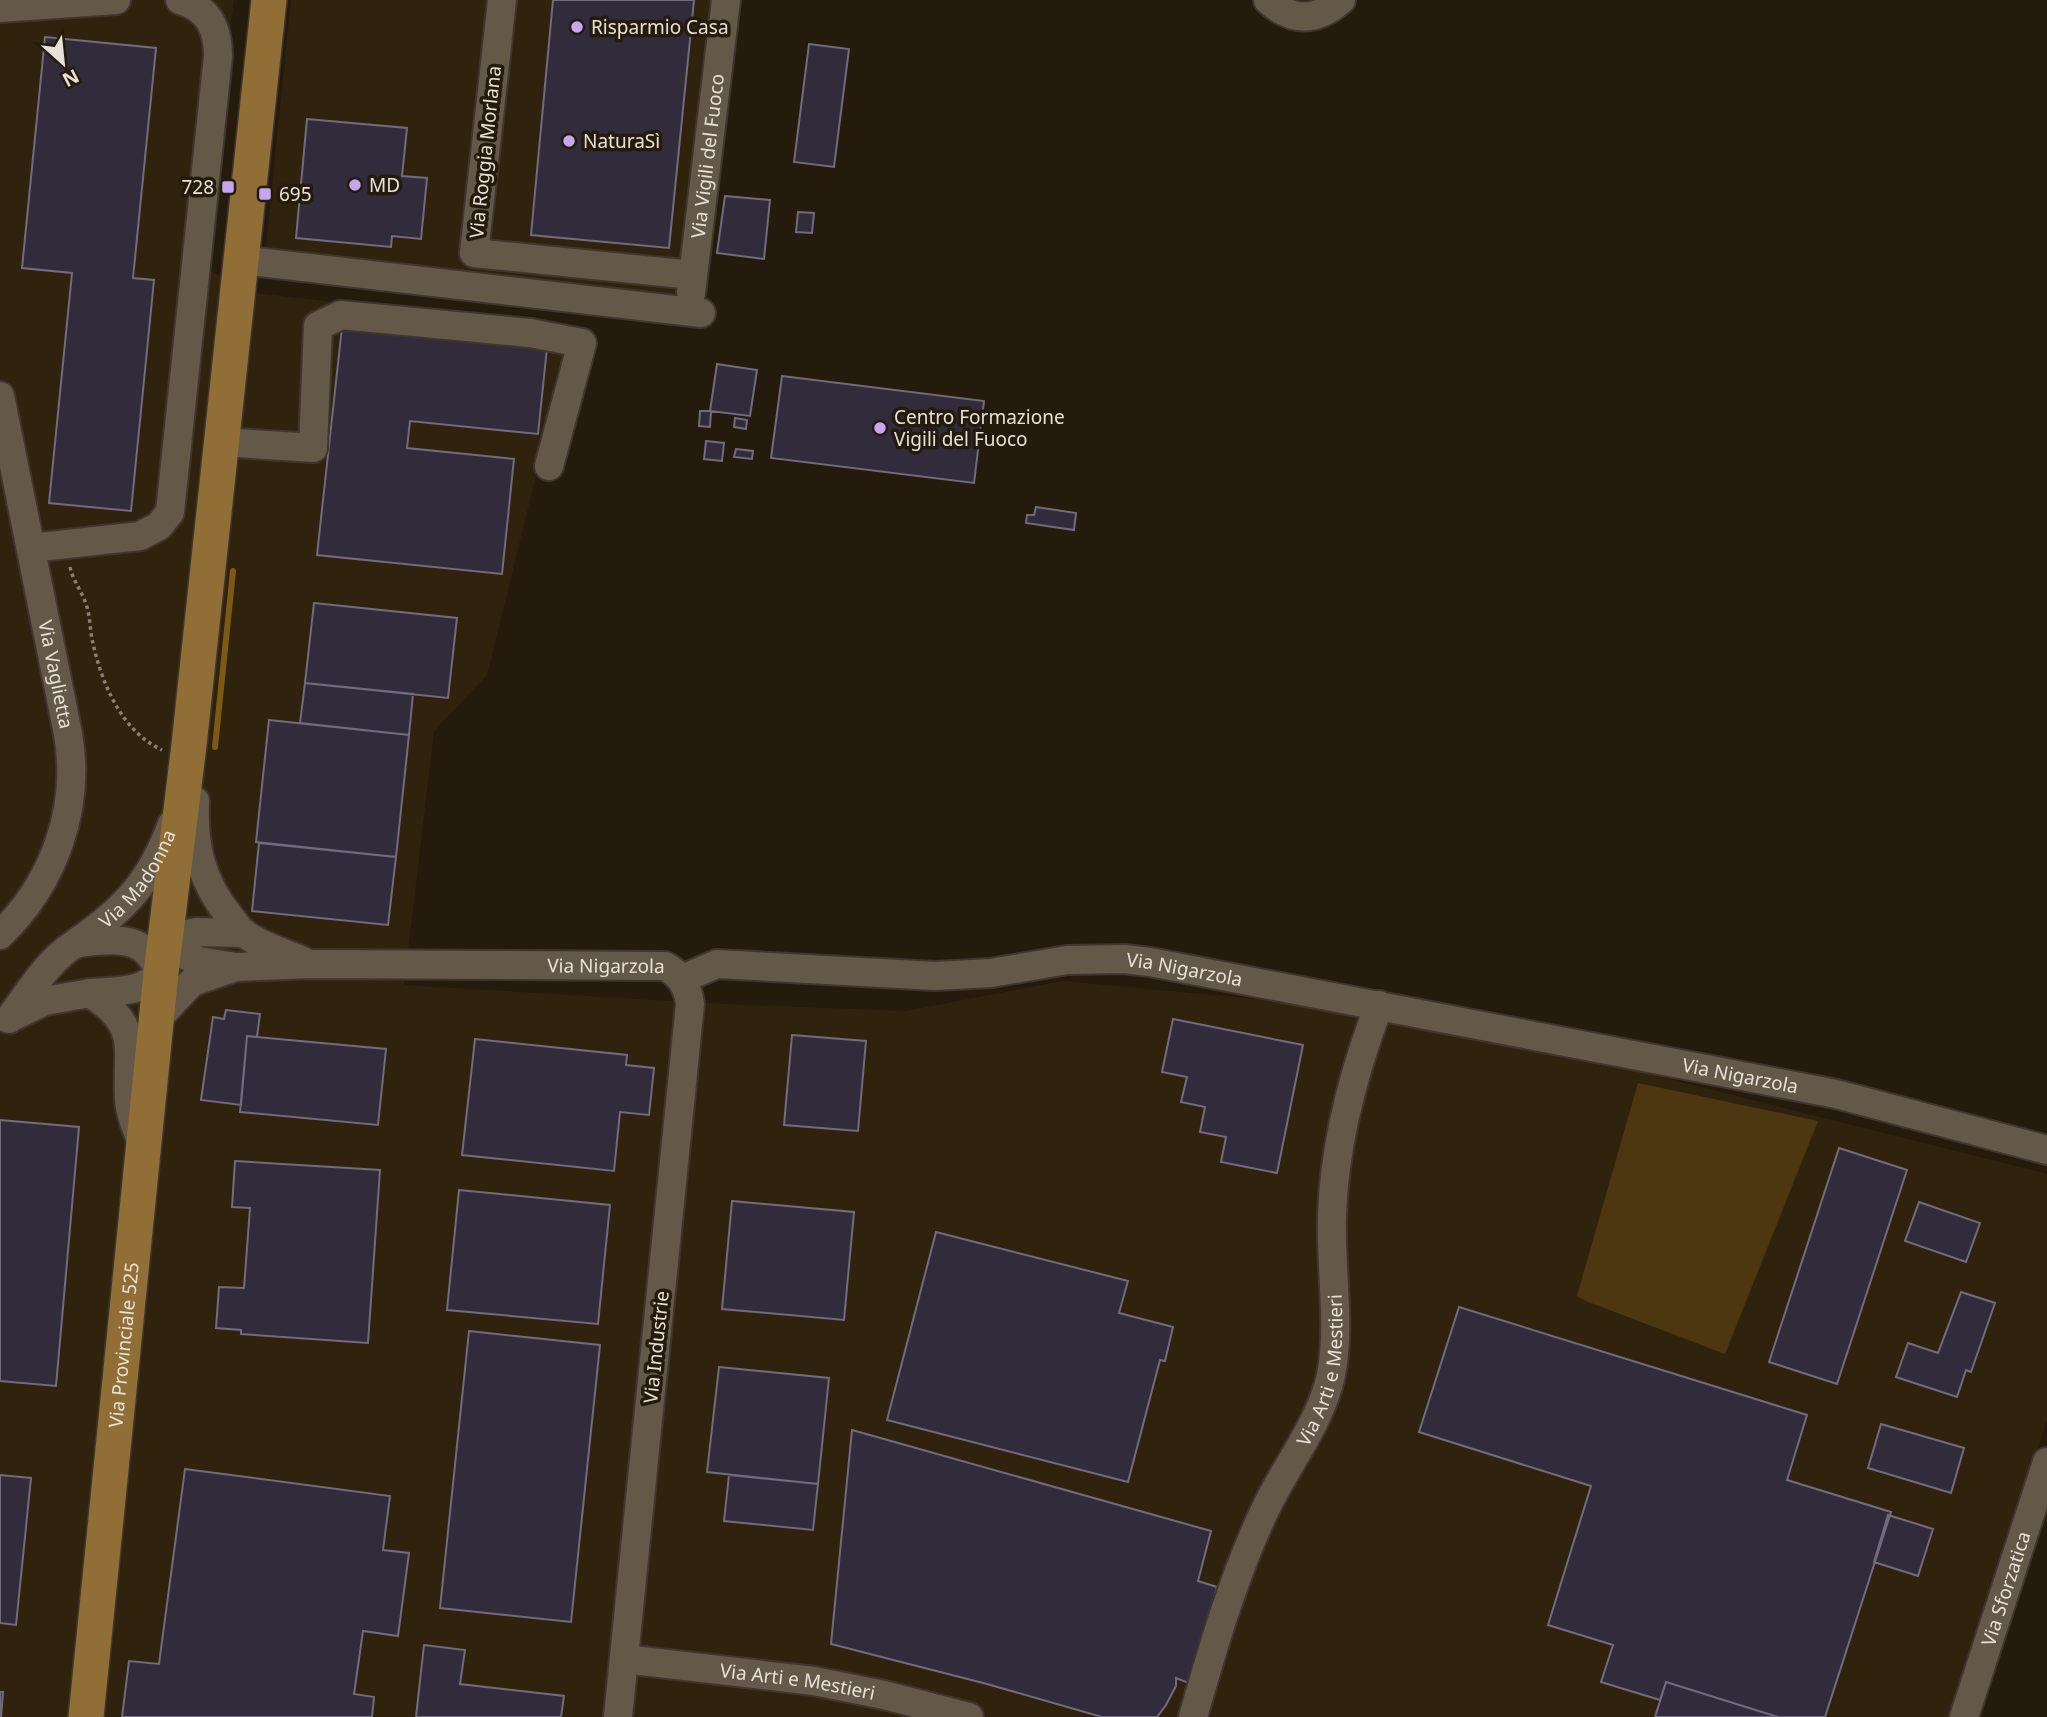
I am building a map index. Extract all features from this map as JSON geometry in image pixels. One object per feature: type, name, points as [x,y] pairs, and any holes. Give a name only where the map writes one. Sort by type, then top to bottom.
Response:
[{"type":"main road","name":"Via Provinciale 525","points":[[86,1717],[156,1020],[182,799],[176,748],[221,442],[269,0]]},
{"type":"street","points":[[0,8],[116,0]]},
{"type":"street","points":[[31,548],[140,536],[159,526],[170,512],[218,48],[215,30],[208,16],[193,5],[180,0]]},
{"type":"street","name":"Via Roggia Morlana","points":[[502,0],[474,253],[693,275]]},
{"type":"street","name":"Via Vigili del Fuoco","points":[[241,260],[695,313],[693,275],[726,0]]},
{"type":"street","points":[[1268,0],[1282,12],[1298,17],[1315,16],[1330,10],[1341,0]]},
{"type":"street","points":[[221,442],[313,448],[318,326],[341,315],[530,333],[582,343],[549,466]]},
{"type":"street","name":"Via Vaglietta","points":[[0,396],[70,743],[72,783],[60,841],[48,871],[30,903],[0,936]]},
{"type":"street","name":"Via Nigarzola","points":[[176,748],[195,783],[195,839],[200,866],[213,892],[243,933]]},
{"type":"street","name":"Via Madonna","points":[[5,1022],[41,976],[75,943],[118,911],[143,882],[163,848],[182,799]]},
{"type":"street","name":"Via Nigarzola","points":[[163,956],[196,932],[243,933],[312,964]]},
{"type":"street","name":"Via Madonna","points":[[5,1022],[45,1001],[146,985],[163,956],[150,954],[135,943],[113,940],[75,943]]},
{"type":"street","name":"Via Nigarzola","points":[[163,956],[191,958],[236,967],[312,964],[665,966],[682,979],[717,964],[935,976],[991,973],[1068,960],[1124,959],[1379,1005],[1836,1094],[2047,1150]]},
{"type":"street","name":"Via Nigarzola","points":[[156,1020],[192,982],[236,967]]},
{"type":"street","name":"Via Industrie","points":[[618,1717],[691,1004],[682,979]]},
{"type":"street","points":[[90,993],[114,1010],[126,1031],[130,1054],[129,1101],[144,1147]]},
{"type":"street","name":"Via Arti e Mestieri","points":[[1193,1717],[1228,1601],[1246,1552],[1328,1385],[1334,1337],[1332,1216],[1337,1159],[1352,1093],[1379,1005]]},
{"type":"street","name":"Via Sforzatica","points":[[1964,1717],[2047,1462]]},
{"type":"street","name":"Via Arti e Mestieri","points":[[624,1659],[814,1681],[884,1695],[969,1717]]},
{"type":"path","points":[[72,575],[86,606],[105,681],[121,713],[132,729],[148,743],[176,748]]},
{"type":"shaded area","points":[[0,0],[234,0],[198,265],[254,293],[572,329],[487,675],[434,731],[404,985],[724,1004],[906,1011],[1062,981],[1300,1003],[1486,1033],[2047,1174],[2047,1420],[1953,1717],[0,1717]]},
{"type":"shaded area","points":[[291,0],[713,0],[682,306],[265,256]]},
{"type":"shaded area","points":[[1638,1083],[1818,1121],[1725,1354],[1577,1296]]},
{"type":"building","points":[[553,0],[694,0],[669,248],[531,235]]},
{"type":"building","points":[[45,37],[156,48],[133,278],[154,280],[131,511],[49,503],[72,273],[22,268]]},
{"type":"building","points":[[809,44],[849,49],[834,167],[794,162]]},
{"type":"building","points":[[307,119],[407,128],[402,176],[427,178],[421,239],[392,236],[391,247],[296,238]]},
{"type":"building","points":[[725,196],[770,200],[764,259],[717,253]]},
{"type":"building","points":[[798,212],[814,213],[812,233],[796,232]]},
{"type":"building","points":[[342,327],[547,348],[538,434],[410,421],[407,448],[514,459],[502,574],[317,555]]},
{"type":"building","points":[[717,364],[757,370],[750,416],[710,411]]},
{"type":"building","points":[[782,376],[984,401],[974,483],[771,458]]},
{"type":"building","points":[[700,411],[711,411],[710,427],[699,426]]},
{"type":"building","points":[[735,418],[747,420],[746,429],[734,427]]},
{"type":"building","points":[[706,441],[724,443],[722,461],[704,459]]},
{"type":"building","points":[[736,449],[753,451],[752,459],[734,457]]},
{"type":"building","points":[[1036,507],[1076,513],[1074,530],[1026,523],[1027,515],[1034,515]]},
{"type":"building","points":[[314,603],[457,618],[448,698],[305,683]]},
{"type":"building","points":[[305,683],[413,694],[409,735],[300,723]]},
{"type":"building","points":[[269,720],[409,735],[396,857],[256,842]]},
{"type":"building","points":[[259,843],[396,857],[388,925],[252,911]]},
{"type":"building","points":[[226,1010],[260,1014],[257,1037],[247,1036],[241,1105],[201,1100],[213,1017],[224,1019]]},
{"type":"building","points":[[1173,1019],[1303,1045],[1277,1173],[1221,1162],[1226,1137],[1200,1132],[1205,1107],[1181,1102],[1187,1077],[1162,1072]]},
{"type":"building","points":[[792,1035],[866,1041],[858,1131],[784,1125]]},
{"type":"building","points":[[247,1036],[386,1049],[378,1125],[240,1112]]},
{"type":"building","points":[[475,1039],[627,1055],[626,1065],[654,1068],[649,1115],[620,1112],[614,1171],[462,1155]]},
{"type":"building","points":[[0,1120],[79,1127],[56,1386],[0,1381]]},
{"type":"building","points":[[1839,1148],[1907,1170],[1837,1384],[1769,1362]]},
{"type":"building","points":[[235,1161],[380,1170],[368,1343],[241,1334],[241,1330],[216,1328],[219,1287],[244,1288],[250,1208],[232,1207]]},
{"type":"building","points":[[459,1190],[610,1205],[598,1324],[447,1310]]},
{"type":"building","points":[[732,1201],[854,1212],[844,1320],[722,1309]]},
{"type":"building","points":[[1919,1202],[1980,1223],[1966,1262],[1905,1241]]},
{"type":"building","points":[[936,1232],[1128,1281],[1119,1313],[1173,1327],[1165,1361],[1160,1360],[1128,1482],[887,1420]]},
{"type":"building","points":[[1961,1292],[1995,1303],[1971,1372],[1966,1370],[1957,1397],[1896,1377],[1908,1343],[1938,1353]]},
{"type":"building","points":[[1459,1307],[1807,1415],[1787,1480],[1891,1512],[1825,1717],[1778,1717],[1666,1682],[1660,1700],[1601,1682],[1613,1645],[1548,1625],[1591,1486],[1419,1432]]},
{"type":"building","points":[[469,1331],[600,1345],[571,1622],[440,1608]]},
{"type":"building","points":[[719,1367],[829,1378],[818,1484],[707,1472]]},
{"type":"building","points":[[1881,1424],[1964,1448],[1951,1493],[1868,1468]]},
{"type":"building","points":[[852,1430],[1211,1531],[1198,1581],[1217,1587],[1191,1684],[1176,1678],[1176,1686],[1157,1717],[1102,1717],[831,1644]]},
{"type":"building","points":[[185,1469],[390,1496],[383,1550],[409,1553],[398,1636],[363,1631],[354,1694],[374,1697],[372,1717],[122,1717],[129,1661],[159,1664]]},
{"type":"building","points":[[0,1475],[31,1478],[16,1625],[0,1623]]},
{"type":"building","points":[[729,1475],[818,1484],[813,1530],[724,1521]]},
{"type":"building","points":[[1888,1515],[1933,1529],[1918,1576],[1874,1562]]},
{"type":"building","points":[[424,1645],[465,1650],[460,1684],[564,1696],[561,1717],[416,1717]]},
{"type":"building","points":[[1666,1682],[1778,1717],[1655,1717]]},
{"type":"building","points":[[0,1692],[3,1692],[1,1717],[0,1717]]},
{"type":"waterway","points":[[215,747],[233,571]]},
{"type":"place","name":"Risparmio Casa","points":[[577,27]]},
{"type":"place","name":"NaturaSì","points":[[569,141]]},
{"type":"place","name":"MD","points":[[355,185]]},
{"type":"place","name":"728","points":[[228,187]]},
{"type":"place","name":"695","points":[[265,194]]},
{"type":"place","name":"Centro Formazione Vigili del Fuoco","points":[[880,428]]}]
